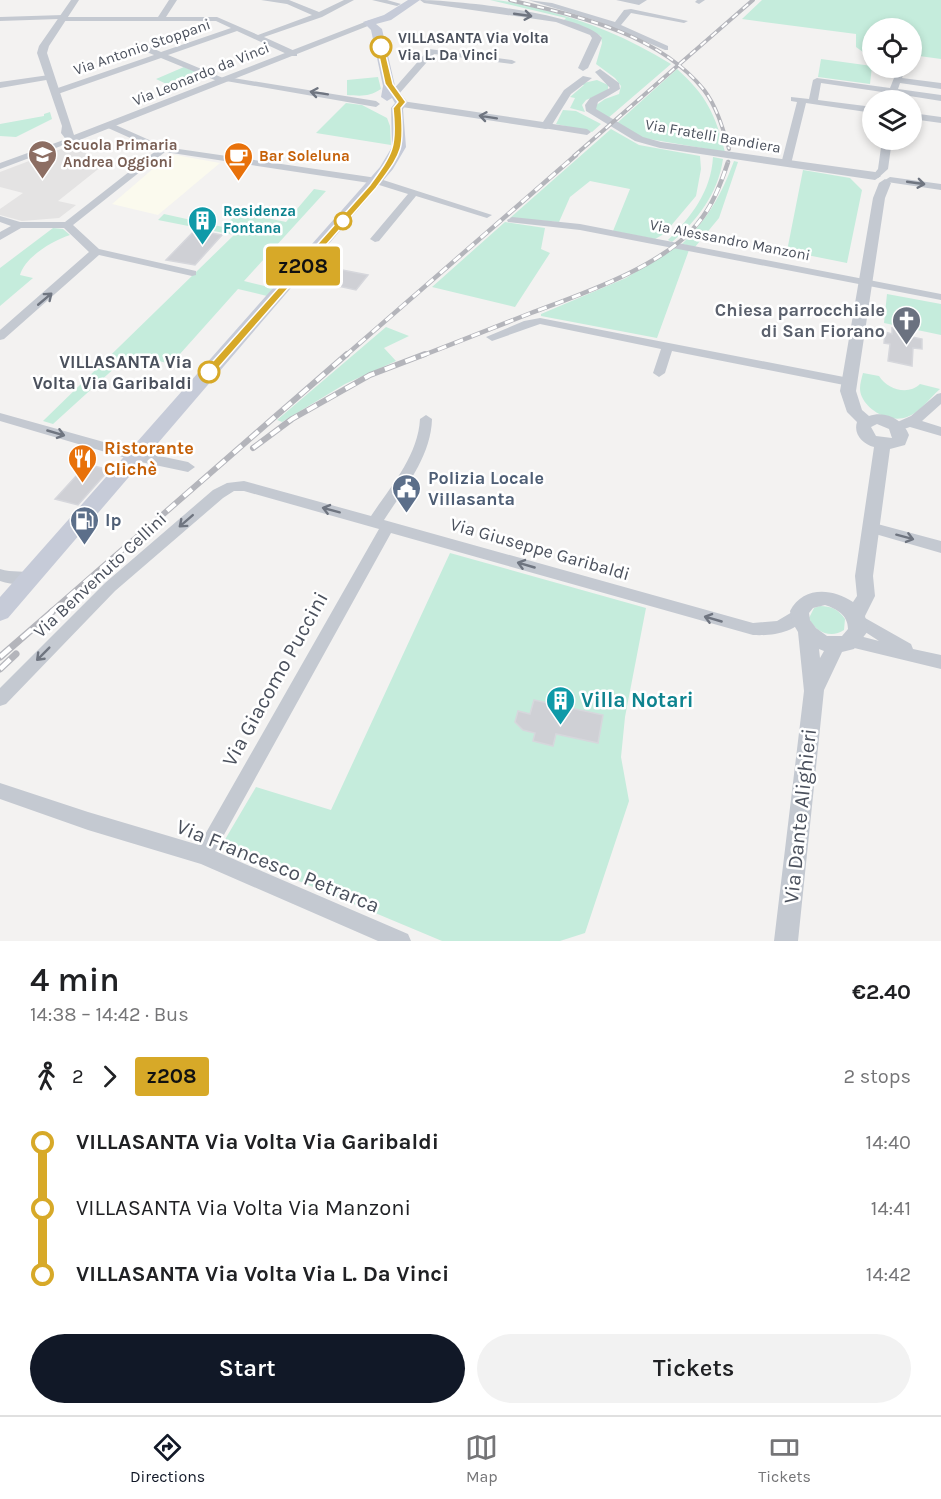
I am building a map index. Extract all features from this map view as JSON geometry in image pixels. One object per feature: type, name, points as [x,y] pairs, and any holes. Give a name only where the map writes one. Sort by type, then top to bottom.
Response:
[{"type":"main road","name":"Via Leonardo da Vinci","points":[[383,15],[415,0]]},
{"type":"main road","points":[[0,612],[378,181],[397,151],[400,138],[392,100],[383,15]]},
{"type":"street","points":[[75,0],[42,49],[67,126],[67,133],[77,138]]},
{"type":"street","points":[[161,18],[173,0]]},
{"type":"street","points":[[265,0],[288,2],[319,15]]},
{"type":"street","points":[[258,37],[319,15],[350,0]]},
{"type":"street","points":[[376,0],[383,15]]},
{"type":"street","points":[[424,0],[558,20],[596,36],[589,76],[562,98],[546,126]]},
{"type":"street","points":[[531,0],[577,11],[617,25],[665,48]]},
{"type":"street","points":[[620,0],[639,3],[643,0]]},
{"type":"street","points":[[617,25],[627,12],[631,11],[684,21]]},
{"type":"street","name":"Via Leonardo da Vinci","points":[[77,138],[294,54],[383,15]]},
{"type":"street","points":[[0,19],[217,19],[294,54]]},
{"type":"street","name":"Via Antonio Stoppani","points":[[55,92],[238,28]]},
{"type":"street","points":[[140,46],[224,80],[392,100],[587,132]]},
{"type":"street","points":[[392,100],[432,51],[512,62]]},
{"type":"street","name":"Via Fratelli Bandiera","points":[[589,76],[615,85],[615,89],[594,100],[590,105],[591,111],[639,139],[660,145],[941,187]]},
{"type":"street","points":[[0,86],[50,77]]},
{"type":"street","points":[[813,102],[817,80],[864,90]]},
{"type":"street","points":[[894,90],[897,80],[941,86]]},
{"type":"street","points":[[922,97],[941,98]]},
{"type":"street","points":[[786,164],[798,100],[862,109]]},
{"type":"street","points":[[922,117],[941,120]]},
{"type":"street","points":[[111,126],[163,148],[378,181],[487,215]]},
{"type":"street","points":[[0,166],[77,138]]},
{"type":"street","points":[[0,219],[19,225],[67,225],[163,148]]},
{"type":"street","points":[[866,422],[855,412],[850,401],[849,382],[885,150]]},
{"type":"street","points":[[375,239],[414,193]]},
{"type":"street","name":"Via Alessandro Manzoni","points":[[512,220],[580,227],[941,297]]},
{"type":"street","points":[[0,237],[19,225]]},
{"type":"street","points":[[67,225],[95,251],[192,273]]},
{"type":"street","points":[[0,336],[76,273],[95,251]]},
{"type":"street","points":[[492,337],[528,323],[540,321],[849,382]]},
{"type":"street","points":[[659,373],[668,346]]},
{"type":"street","points":[[866,422],[862,429],[873,441],[884,444],[899,441],[904,425],[941,397]]},
{"type":"street","points":[[0,417],[136,456],[188,467]]},
{"type":"street","name":"Via Giacomo Puccini","points":[[203,855],[382,524],[420,449],[428,429],[426,419]]},
{"type":"street","points":[[866,422],[883,419],[941,432]]},
{"type":"street","points":[[844,643],[858,632],[856,618],[866,596],[864,576],[884,444]]},
{"type":"street","name":"Via Giuseppe Garibaldi","points":[[232,486],[244,486],[753,629],[770,630],[783,627],[799,614]]},
{"type":"street","name":"Via Benvenuto Cellini","points":[[0,699],[110,587],[218,494],[232,486]]},
{"type":"street","points":[[870,527],[941,547]]},
{"type":"street","points":[[0,575],[13,579],[31,578]]},
{"type":"street","points":[[864,576],[844,598],[835,600],[815,598],[801,607],[799,614],[802,627],[807,633],[820,642],[844,643],[911,653],[941,662]]},
{"type":"street","points":[[835,600],[843,604],[856,618],[911,653]]},
{"type":"street","name":"Via Dante Alighieri","points":[[786,941],[814,691],[807,633]]},
{"type":"street","name":"Via Dante Alighieri","points":[[814,691],[844,643]]},
{"type":"street","name":"Via Francesco Petrarca","points":[[0,791],[88,821],[203,855],[401,941]]},
{"type":"shaded area","name":"Scuola Primaria Andrea Oggioni","points":[[74,144],[102,166],[58,201],[76,205],[59,218],[22,221],[0,215],[0,209],[23,193],[0,187],[0,172]]},
{"type":"shaded area","points":[[170,154],[220,163],[158,215],[112,204]]},
{"type":"green space","points":[[490,0],[540,9],[591,25],[623,38],[671,64],[607,119],[596,111],[595,106],[619,94],[621,86],[615,78],[596,64],[602,43],[601,36],[564,20],[566,18]]},
{"type":"green space","points":[[762,0],[941,0],[941,59],[922,56],[922,18],[862,18],[862,51],[856,47],[856,34],[742,19]]},
{"type":"green space","points":[[821,59],[862,65],[862,78],[871,78],[870,84],[818,77]]},
{"type":"green space","points":[[184,67],[206,76],[177,89],[156,79]]},
{"type":"green space","points":[[677,69],[703,97],[718,127],[725,152],[643,138],[616,124]]},
{"type":"green space","points":[[378,77],[381,89],[377,92],[347,95],[347,80]]},
{"type":"green space","points":[[597,80],[608,85],[608,91],[586,100],[582,105],[585,112],[570,108],[575,98],[570,97],[584,85],[579,84]]},
{"type":"green space","points":[[346,103],[362,105],[387,118],[391,145],[316,133]]},
{"type":"green space","points":[[563,110],[576,111],[601,124],[592,132],[556,124]]},
{"type":"green space","points":[[50,112],[52,119],[16,137],[0,136],[0,124],[44,116]]},
{"type":"green space","points":[[611,129],[639,145],[700,156],[701,169],[696,196],[664,234],[655,239],[613,231],[630,189],[590,181],[570,197],[559,222],[510,218]]},
{"type":"green space","points":[[713,157],[723,159],[712,194],[690,225],[672,242],[668,240],[692,213],[704,193]]},
{"type":"green space","points":[[734,161],[738,162],[719,218],[695,247],[682,244],[713,206]]},
{"type":"green space","points":[[803,170],[850,178],[862,190],[847,263],[787,251]]},
{"type":"green space","points":[[314,189],[326,191],[244,281],[273,288],[267,296],[238,289],[171,364],[130,354],[53,424],[43,421],[234,235],[158,220],[164,214],[223,227],[239,212],[286,222]]},
{"type":"green space","points":[[505,222],[545,228],[541,249],[550,253],[515,307],[432,287]]},
{"type":"green space","points":[[53,228],[63,229],[70,235],[55,241],[27,262],[20,275],[33,278],[0,306],[0,268]]},
{"type":"green space","points":[[676,247],[689,250],[657,338],[541,316],[541,314],[626,278]]},
{"type":"green space","points":[[887,294],[941,304],[941,335],[884,323]]},
{"type":"green space","points":[[386,327],[409,336],[384,348],[396,361],[345,384],[282,422],[277,420]]},
{"type":"green space","points":[[863,373],[879,376],[887,384],[898,389],[910,390],[920,384],[940,389],[911,415],[894,419],[875,412],[865,402],[860,388]]},
{"type":"green space","points":[[450,553],[646,608],[625,717],[621,757],[629,801],[585,933],[560,941],[442,941],[220,848],[256,787],[331,810]]},
{"type":"green space","points":[[831,607],[840,613],[845,619],[844,630],[829,634],[815,627],[809,618],[814,608]]},
{"type":"building","name":"Residenza Fontana","points":[[195,230],[222,235],[195,265],[166,260]]},
{"type":"building","points":[[327,267],[368,275],[356,290],[315,281]]},
{"type":"building","name":"Chiesa parrocchiale di San Fiorano","points":[[892,328],[912,332],[912,337],[922,339],[922,349],[913,348],[912,366],[888,361],[890,344],[884,343],[885,332],[892,334]]},
{"type":"building","name":"Ristorante Clichè","points":[[87,464],[109,470],[78,505],[55,499]]},
{"type":"building","name":"Villa Notari","points":[[534,700],[603,715],[598,743],[556,734],[553,746],[533,741],[535,733],[523,730],[515,722],[518,711],[530,714]]},
{"type":"railway","points":[[510,0],[589,20],[615,30],[664,54],[678,65]]},
{"type":"railway","points":[[678,65],[753,0]]},
{"type":"railway","points":[[574,156],[678,65]]},
{"type":"railway","points":[[678,65],[709,97],[729,149]]},
{"type":"railway","points":[[345,356],[576,155]]},
{"type":"railway","points":[[421,356],[598,288],[665,253],[698,223],[708,209],[728,162]]},
{"type":"railway","points":[[51,612],[347,354]]},
{"type":"railway","points":[[253,448],[292,419],[370,375],[425,354]]},
{"type":"railway","points":[[0,657],[53,611]]},
{"type":"railway","points":[[0,669],[16,654]]},
{"type":"bus line","name":"z208","points":[[209,372],[373,186],[395,156],[400,138],[397,108],[402,102],[389,84],[381,47]]},
{"type":"place","name":"VILLASANTA Via Volta Via L. Da Vinci","points":[[381,47]]},
{"type":"place","name":"Scuola Primaria Andrea Oggioni","points":[[42,180]]},
{"type":"place","name":"Bar Soleluna","points":[[238,182]]},
{"type":"place","name":"Residenza Fontana","points":[[202,246]]},
{"type":"place","name":"Chiesa parrocchiale di San Fiorano","points":[[906,346]]},
{"type":"place","name":"VILLASANTA Via Volta Via Garibaldi","points":[[209,372]]},
{"type":"place","name":"Ristorante Clichè","points":[[83,484]]},
{"type":"place","name":"Polizia Locale Villasanta","points":[[407,514]]},
{"type":"place","name":"Ip","points":[[84,546]]},
{"type":"place","name":"Villa Notari","points":[[560,726]]}]
